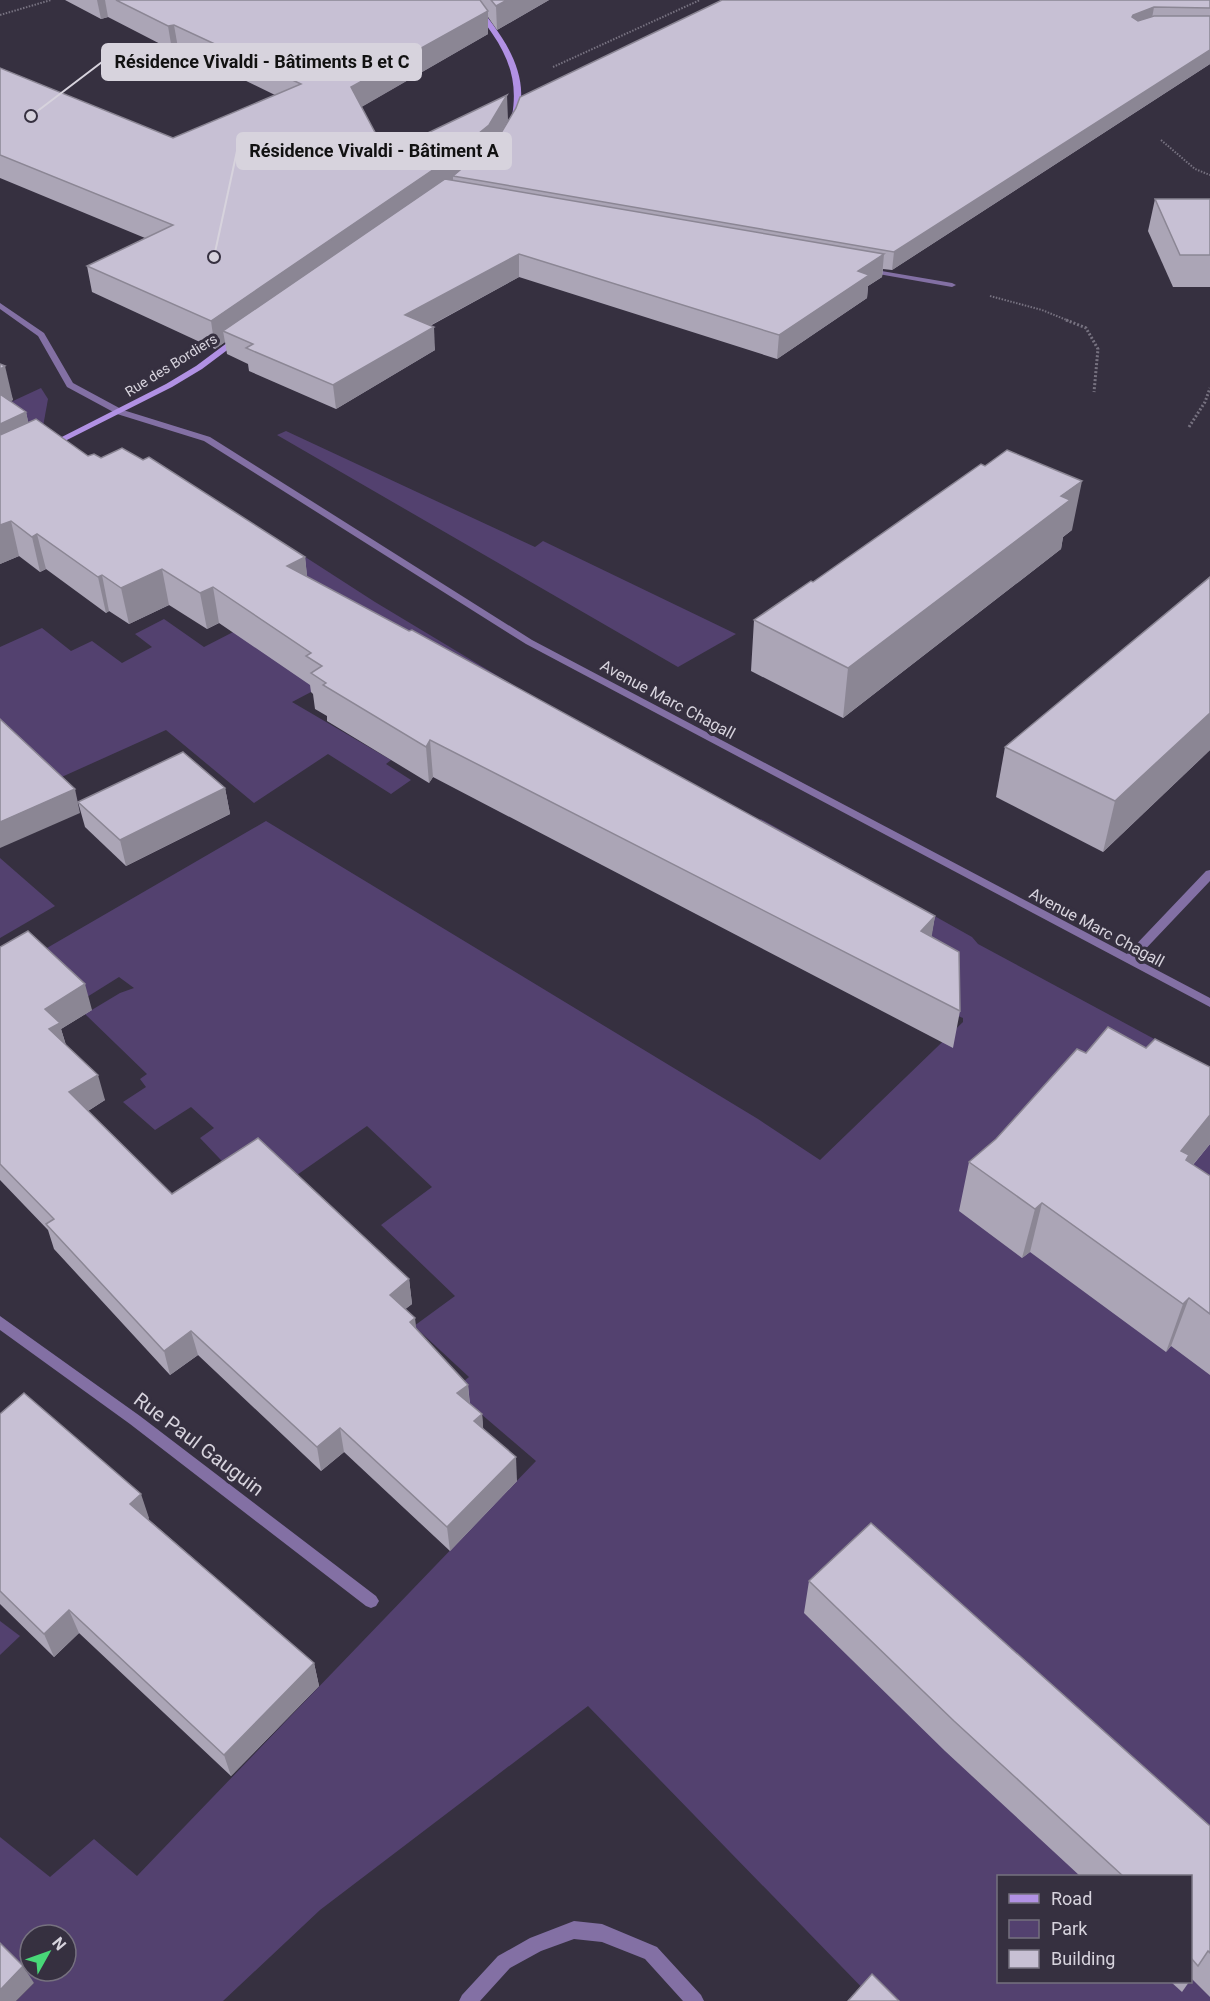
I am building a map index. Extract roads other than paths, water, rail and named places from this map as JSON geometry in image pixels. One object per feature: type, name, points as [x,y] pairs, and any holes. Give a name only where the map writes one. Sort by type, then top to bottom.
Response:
[{"type":"street","points":[[470,0],[508,54],[518,83],[519,103],[512,124]]},
{"type":"street","points":[[863,270],[952,285]]},
{"type":"street","name":"Avenue Marc Chagall","points":[[0,305],[41,335],[70,385],[120,412],[207,439],[529,642],[1210,1003]]},
{"type":"street","name":"Rue des Bordiers","points":[[42,448],[120,412],[187,375],[244,335]]},
{"type":"street","points":[[1128,960],[1210,874]]},
{"type":"street","name":"Rue Paul Gauguin","points":[[0,1322],[135,1420],[371,1601]]},
{"type":"street","points":[[468,2001],[504,1962],[536,1944],[574,1930],[602,1934],[651,1953],[695,2001]]},
{"type":"place","name":"Résidence Vivaldi - Bâtiments B et C","points":[[31,116]]},
{"type":"place","name":"Résidence Vivaldi - Bâtiment A","points":[[214,257]]}]
